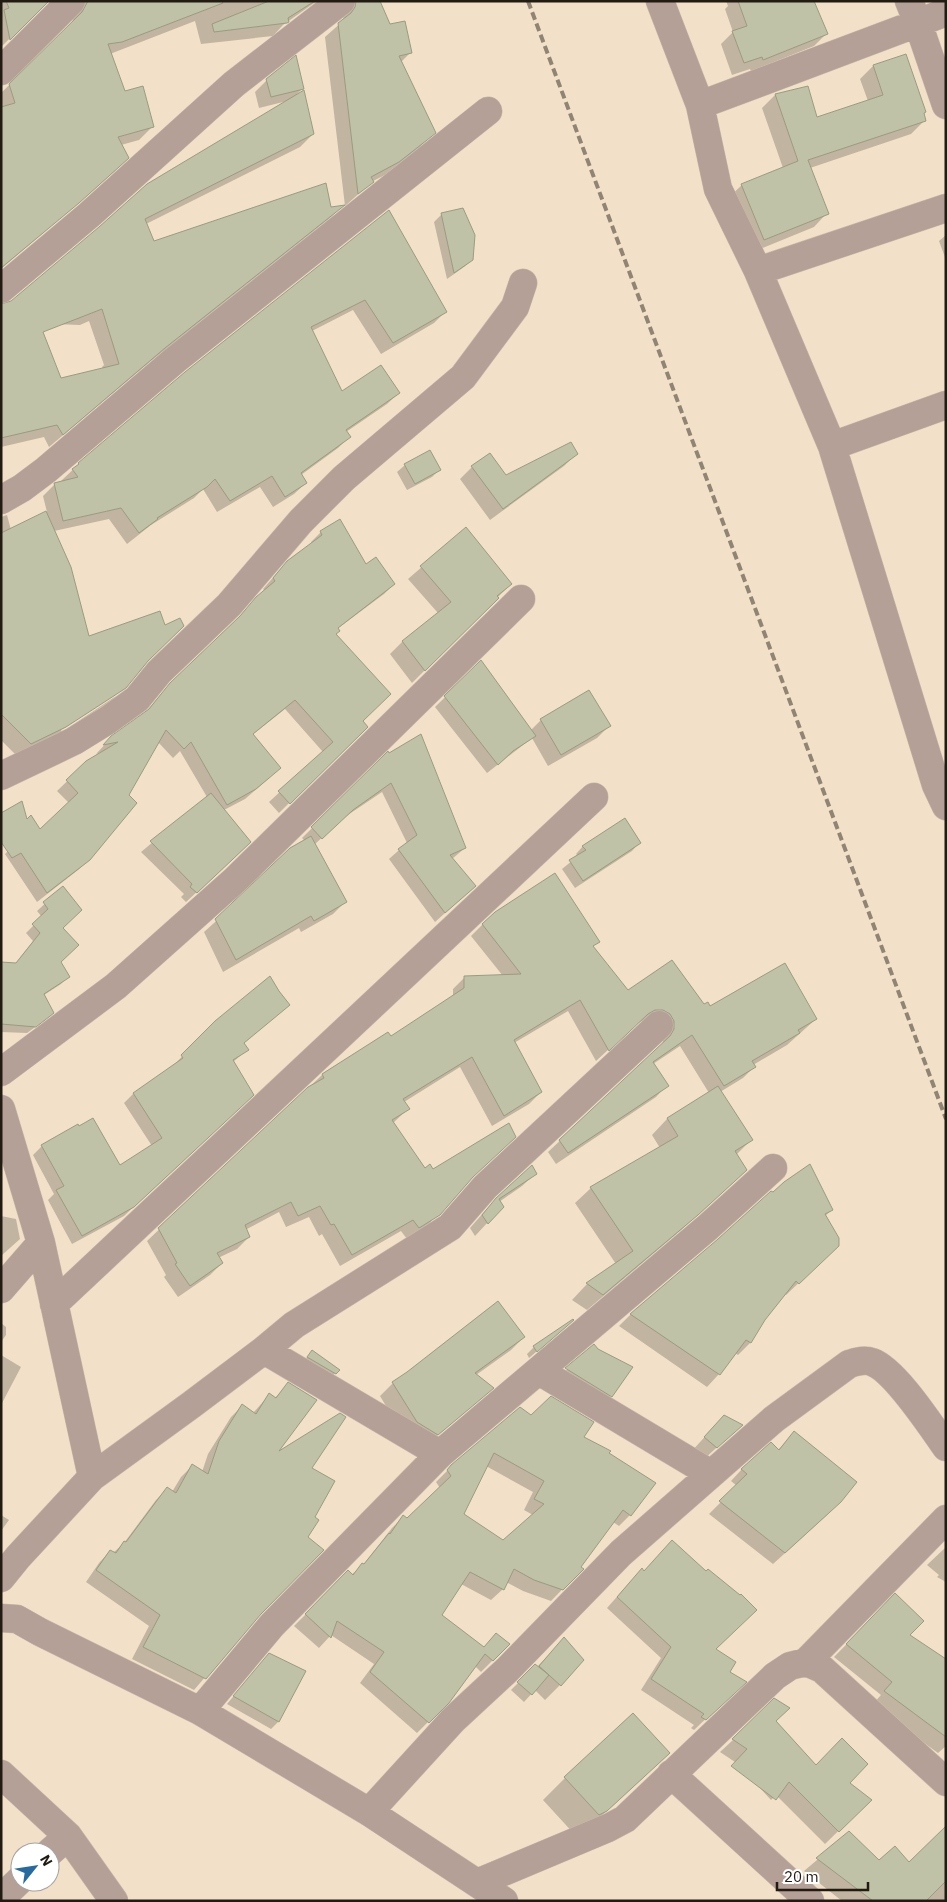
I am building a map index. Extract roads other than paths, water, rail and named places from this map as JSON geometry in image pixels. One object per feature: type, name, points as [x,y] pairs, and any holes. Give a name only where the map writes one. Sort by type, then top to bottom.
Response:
[{"type":"street","points":[[1,71],[71,1]]},
{"type":"street","points":[[1,289],[89,215],[228,89],[340,1]]},
{"type":"street","points":[[660,1],[700,105],[718,189],[758,271],[832,446],[936,785],[946,806]]},
{"type":"street","points":[[700,105],[913,12],[946,12]]},
{"type":"street","points":[[913,12],[946,105]]},
{"type":"street","points":[[1,500],[22,488],[46,470],[175,360],[488,111]]},
{"type":"street","points":[[758,271],[946,208]]},
{"type":"street","points":[[1,776],[74,741],[108,720],[137,698],[159,672],[229,605],[301,521],[344,478],[463,377],[515,306],[523,283]]},
{"type":"street","points":[[832,446],[946,405]]},
{"type":"street","points":[[1,1072],[116,986],[236,880],[521,599]]},
{"type":"street","points":[[54,1304],[594,797]]},
{"type":"street","points":[[1,1578],[92,1477],[264,1350],[294,1325],[450,1227],[485,1187],[659,1025]]},
{"type":"street","points":[[1,1109],[41,1243],[92,1477]]},
{"type":"street","points":[[200,1712],[272,1625],[440,1454],[708,1227],[774,1168]]},
{"type":"street","points":[[1,1289],[41,1243]]},
{"type":"street","points":[[264,1350],[440,1454]]},
{"type":"street","points":[[369,1812],[447,1726],[507,1670],[620,1553],[774,1419],[848,1364],[859,1361],[871,1362],[883,1368],[894,1378],[946,1447]]},
{"type":"street","points":[[539,1371],[711,1474]]},
{"type":"street","points":[[476,1883],[608,1828],[625,1819],[775,1676],[790,1666],[806,1662],[946,1519]]},
{"type":"street","points":[[1,1618],[17,1619],[200,1712],[369,1812],[504,1901]]},
{"type":"street","points":[[806,1662],[822,1670],[946,1782]]},
{"type":"street","points":[[1,1774],[57,1842]]},
{"type":"street","points":[[671,1774],[810,1901]]},
{"type":"street","points":[[60,1845],[114,1901]]},
{"type":"railway","points":[[528,1],[946,1119]]}]
